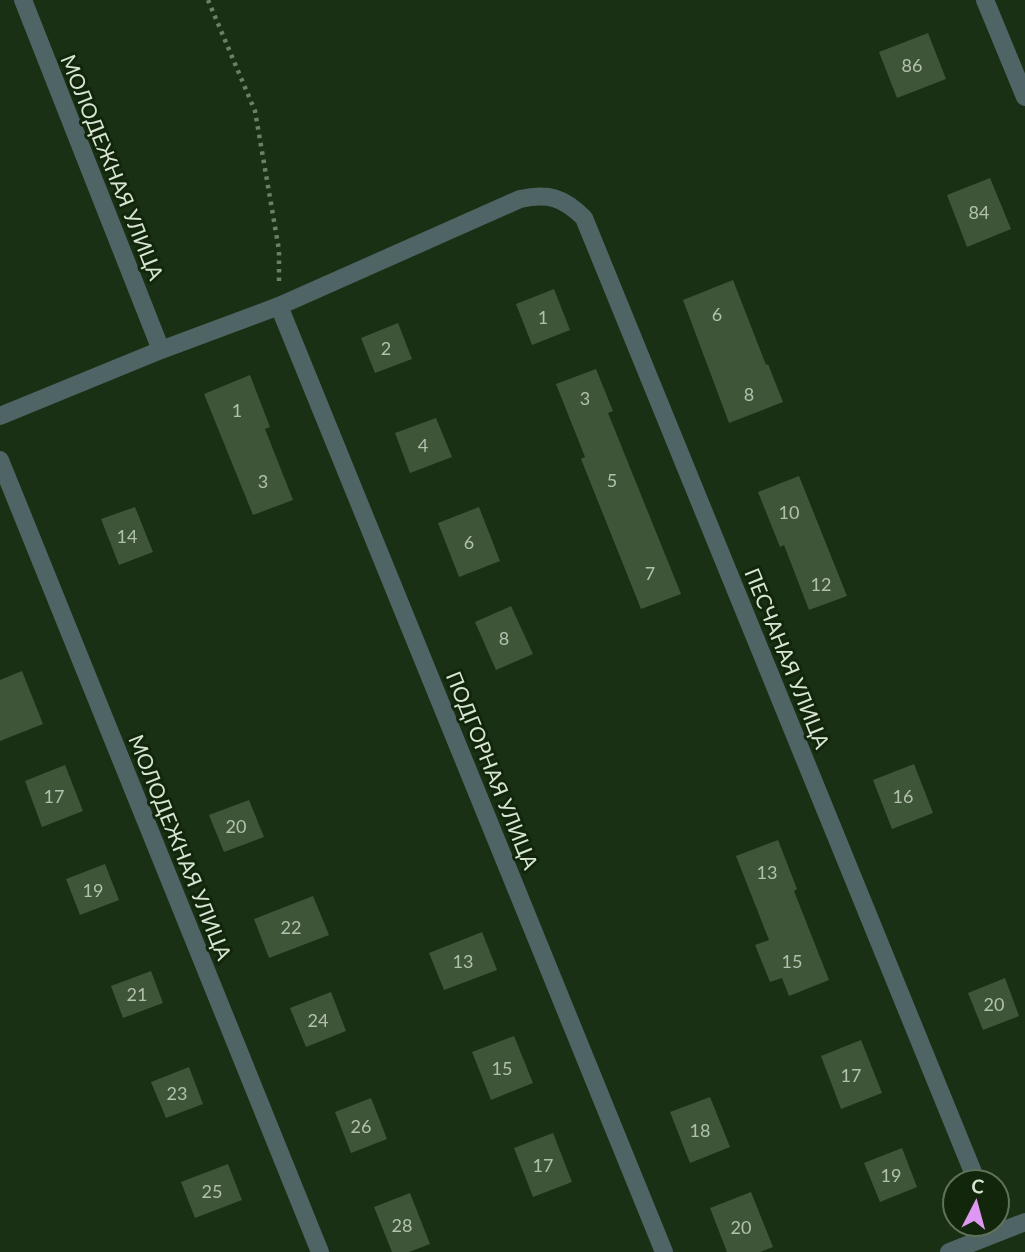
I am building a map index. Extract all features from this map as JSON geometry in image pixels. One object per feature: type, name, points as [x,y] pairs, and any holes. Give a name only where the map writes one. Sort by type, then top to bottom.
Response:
[{"type":"street","name":"МОЛОДЕЖНАЯ УЛИЦА","points":[[23,0],[161,350]]},
{"type":"street","points":[[985,0],[1025,97]]},
{"type":"street","name":"ПЕСЧАНАЯ УЛИЦА","points":[[279,306],[520,199],[538,195],[555,198],[572,206],[584,218],[972,1168]]},
{"type":"street","points":[[0,416],[161,350],[279,306]]},
{"type":"street","name":"ПОДГОРНАЯ УЛИЦА","points":[[279,306],[664,1252]]},
{"type":"street","name":"МОЛОДЕЖНАЯ УЛИЦА","points":[[0,460],[320,1252]]},
{"type":"street","points":[[948,1252],[976,1238]]},
{"type":"path","points":[[208,0],[255,111],[279,250],[279,306]]},
{"type":"building","points":[[928,33],[946,79],[897,98],[879,52]]},
{"type":"building","points":[[990,178],[1011,229],[967,247],[947,195]]},
{"type":"building","points":[[733,280],[783,402],[729,423],[683,300]]},
{"type":"building","points":[[554,289],[570,330],[532,345],[516,304]]},
{"type":"building","points":[[398,323],[412,359],[375,373],[361,338]]},
{"type":"building","points":[[596,369],[613,411],[608,413],[681,594],[641,609],[581,459],[585,457],[556,384]]},
{"type":"building","points":[[250,375],[270,427],[265,429],[293,500],[253,515],[204,394]]},
{"type":"building","points":[[436,418],[452,457],[410,473],[395,433]]},
{"type":"building","points":[[799,476],[847,596],[809,610],[784,545],[780,547],[758,492]]},
{"type":"building","points":[[135,507],[153,552],[119,565],[101,519]]},
{"type":"building","points":[[479,507],[500,561],[459,577],[438,523]]},
{"type":"building","points":[[511,606],[533,654],[496,670],[475,622]]},
{"type":"building","points":[[22,671],[43,724],[0,741],[0,680]]},
{"type":"building","points":[[914,764],[933,813],[892,829],[873,780]]},
{"type":"building","points":[[65,765],[83,811],[42,827],[25,781]]},
{"type":"building","points":[[249,800],[264,837],[224,852],[209,815]]},
{"type":"building","points":[[778,840],[797,889],[794,891],[829,980],[789,996],[782,978],[770,982],[755,945],[769,940],[736,856]]},
{"type":"building","points":[[105,864],[119,900],[80,915],[66,879]]},
{"type":"building","points":[[313,896],[329,935],[269,958],[254,919]]},
{"type":"building","points":[[482,932],[497,970],[444,990],[429,953]]},
{"type":"building","points":[[151,971],[163,1003],[123,1018],[111,986]]},
{"type":"building","points":[[1005,978],[1019,1016],[983,1030],[968,993]]},
{"type":"building","points":[[331,992],[346,1031],[306,1047],[290,1008]]},
{"type":"building","points":[[514,1036],[533,1083],[491,1100],[472,1052]]},
{"type":"building","points":[[861,1040],[882,1093],[841,1109],[821,1056]]},
{"type":"building","points":[[189,1067],[203,1104],[166,1118],[151,1082]]},
{"type":"building","points":[[710,1097],[730,1147],[690,1163],[670,1112]]},
{"type":"building","points":[[371,1098],[387,1139],[351,1153],[335,1112]]},
{"type":"building","points":[[553,1133],[572,1182],[533,1197],[514,1148]]},
{"type":"building","points":[[902,1148],[917,1187],[880,1202],[864,1163]]},
{"type":"building","points":[[228,1164],[242,1200],[195,1218],[181,1182]]},
{"type":"building","points":[[751,1192],[773,1247],[760,1252],[727,1252],[710,1208]]},
{"type":"building","points":[[410,1193],[430,1244],[409,1252],[392,1252],[374,1207]]}]
